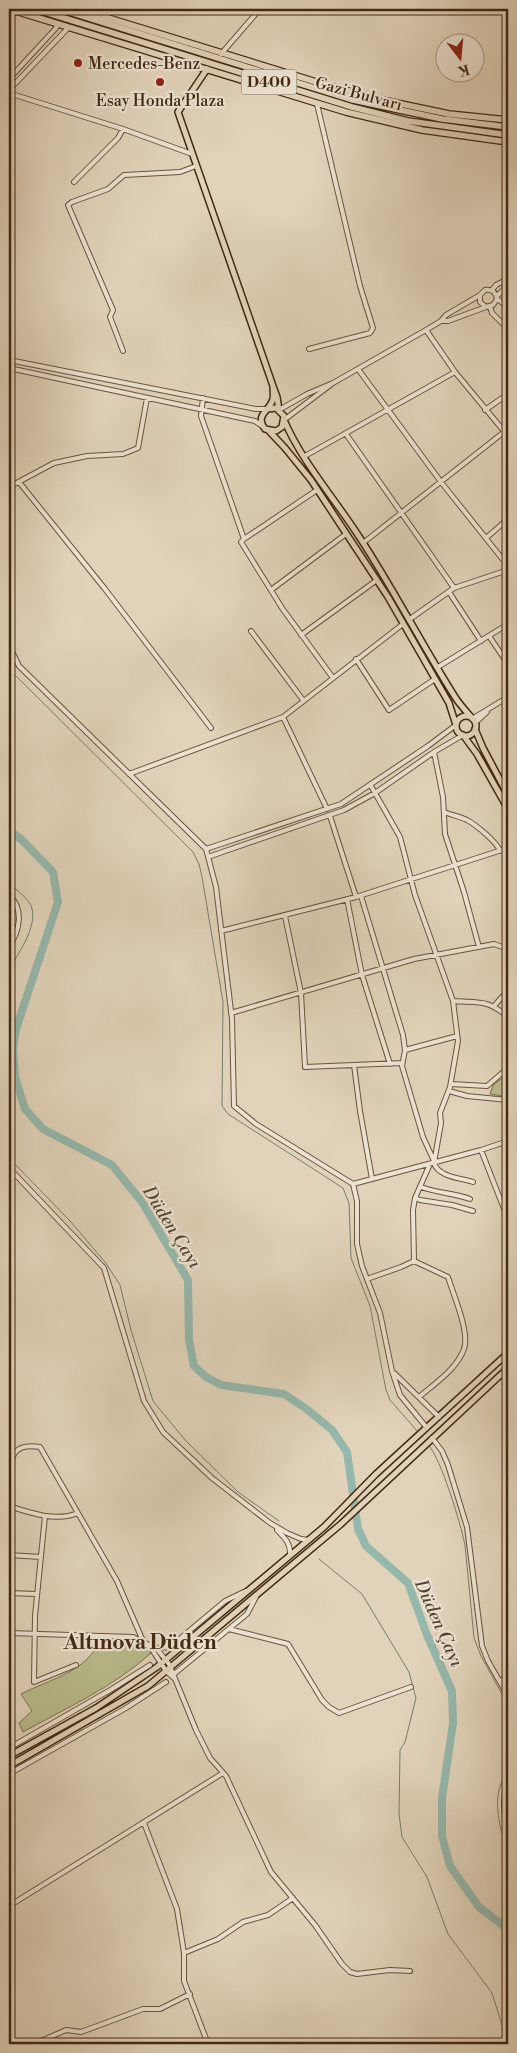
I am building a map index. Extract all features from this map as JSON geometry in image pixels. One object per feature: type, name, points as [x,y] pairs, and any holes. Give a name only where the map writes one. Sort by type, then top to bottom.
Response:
[{"type":"highway","points":[[9,9],[317,104],[399,126],[508,142]]},
{"type":"highway","name":"Gazi Bulvarı","points":[[35,9],[352,107],[408,121],[508,135]]},
{"type":"highway","name":"Gazi Bulvarı","points":[[60,9],[221,56],[353,100],[442,119],[508,127]]},
{"type":"highway","points":[[79,9],[221,56],[326,86],[449,114],[508,120]]},
{"type":"main road","points":[[208,69],[178,112],[277,397],[279,410],[289,431],[363,543],[410,619],[456,699],[474,722],[483,748],[506,783],[508,795]]},
{"type":"main road","points":[[273,386],[273,400],[268,409],[262,414],[262,426],[285,448],[317,490],[377,580],[449,703],[458,732],[463,735],[478,754],[508,809]]},
{"type":"main road","points":[[268,409],[279,410]]},
{"type":"main road","points":[[268,431],[279,429],[284,420]]},
{"type":"main road","points":[[456,725],[462,717],[474,722]]},
{"type":"main road","points":[[463,735],[472,734],[474,722]]},
{"type":"main road","points":[[9,1756],[124,1691],[162,1664],[309,1540],[376,1474],[508,1353]]},
{"type":"main road","points":[[9,1766],[148,1686],[341,1524],[508,1368]]},
{"type":"street","points":[[221,56],[260,9]]},
{"type":"street","points":[[9,79],[58,24]]},
{"type":"street","points":[[9,90],[69,27]]},
{"type":"street","points":[[9,95],[15,95],[123,129],[192,154]]},
{"type":"street","points":[[308,349],[370,333],[372,328],[360,286],[317,104]]},
{"type":"street","points":[[74,182],[118,138],[123,129]]},
{"type":"street","points":[[123,351],[110,317],[113,310],[68,205],[108,189],[124,175],[180,172],[196,166]]},
{"type":"street","points":[[492,290],[496,285],[508,279]]},
{"type":"street","points":[[441,321],[448,321],[496,303],[497,298],[508,286]]},
{"type":"street","points":[[279,410],[307,394],[333,383],[426,330],[485,290],[492,290]]},
{"type":"street","points":[[492,290],[508,311]]},
{"type":"street","points":[[480,295],[480,302],[488,307],[508,329]]},
{"type":"street","points":[[426,330],[455,372],[508,436]]},
{"type":"street","points":[[9,350],[11,360],[256,409],[268,409]]},
{"type":"street","points":[[9,368],[254,421],[262,426]]},
{"type":"street","points":[[358,369],[441,482],[508,568],[454,588],[410,619]]},
{"type":"street","points":[[305,456],[455,372]]},
{"type":"street","points":[[284,420],[333,383]]},
{"type":"street","points":[[485,410],[508,394]]},
{"type":"street","points":[[9,488],[54,463],[87,456],[123,454],[138,448],[147,398]]},
{"type":"street","points":[[203,398],[201,416],[244,539]]},
{"type":"street","points":[[363,543],[504,432]]},
{"type":"street","points":[[346,434],[454,588]]},
{"type":"street","points":[[20,482],[105,588],[211,728]]},
{"type":"street","points":[[317,490],[241,542],[301,635],[333,678]]},
{"type":"street","points":[[486,538],[508,519]]},
{"type":"street","points":[[271,590],[346,534]]},
{"type":"street","points":[[301,635],[377,580]]},
{"type":"street","points":[[449,592],[481,641]]},
{"type":"street","points":[[129,774],[283,717],[403,624]]},
{"type":"street","points":[[438,667],[508,624]]},
{"type":"street","points":[[251,630],[303,700]]},
{"type":"street","points":[[489,636],[508,664]]},
{"type":"street","points":[[9,645],[19,666],[206,849],[216,887],[231,1013],[234,1106],[256,1124],[353,1184],[358,1201],[358,1244],[366,1279],[380,1313],[392,1371],[400,1395],[427,1428]]},
{"type":"street","points":[[356,659],[389,710],[435,678]]},
{"type":"street","points":[[474,722],[508,697]]},
{"type":"street","points":[[283,717],[327,809]]},
{"type":"street","points":[[206,849],[341,804],[371,786],[456,725]]},
{"type":"street","points":[[208,857],[330,816],[376,793],[434,752],[463,735]]},
{"type":"street","points":[[434,752],[443,796],[445,834],[479,947]]},
{"type":"street","points":[[371,786],[400,837],[410,880],[453,1002],[457,1036],[451,1084],[440,1113],[441,1123],[433,1163],[415,1198],[412,1226],[414,1261]]},
{"type":"street","points":[[444,812],[467,820],[498,846],[500,851]]},
{"type":"street","points":[[330,816],[403,1035],[405,1050],[402,1063],[423,1137],[433,1163],[441,1173],[473,1182]]},
{"type":"street","points":[[222,931],[346,900],[508,848]]},
{"type":"street","points":[[9,895],[14,899],[19,917],[17,934],[9,947]]},
{"type":"street","points":[[346,900],[362,975],[390,1064]]},
{"type":"street","points":[[284,916],[301,993],[305,1067],[402,1063]]},
{"type":"street","points":[[231,1013],[414,959],[494,944],[508,947]]},
{"type":"street","points":[[495,1006],[508,990]]},
{"type":"street","points":[[453,1002],[486,1003],[495,1006],[508,1017]]},
{"type":"street","points":[[405,1050],[457,1036]]},
{"type":"street","points":[[354,1065],[372,1179]]},
{"type":"street","points":[[451,1084],[487,1086],[508,1068]]},
{"type":"street","points":[[449,1091],[466,1096],[508,1100]]},
{"type":"street","points":[[353,1184],[508,1141]]},
{"type":"street","points":[[481,1150],[508,1219]]},
{"type":"street","points":[[9,1168],[104,1268],[144,1401],[163,1432],[212,1478],[270,1523],[287,1533],[309,1540]]},
{"type":"street","points":[[421,1186],[430,1190],[453,1193],[470,1198]]},
{"type":"street","points":[[415,1198],[473,1210]]},
{"type":"street","points":[[366,1279],[414,1261],[448,1277],[465,1338],[463,1351],[449,1370],[419,1398]]},
{"type":"street","points":[[392,1371],[439,1417]]},
{"type":"street","points":[[432,1438],[442,1451],[448,1465],[468,1527],[479,1632],[488,1661],[508,1696]]},
{"type":"street","points":[[9,1479],[10,1460],[14,1453],[28,1445],[40,1447],[117,1581],[142,1641]]},
{"type":"street","points":[[9,1506],[45,1516],[66,1516],[78,1513]]},
{"type":"street","points":[[45,1516],[36,1594],[34,1682],[76,1665]]},
{"type":"street","points":[[270,1523],[288,1542],[291,1547],[290,1556]]},
{"type":"street","points":[[9,1555],[41,1557]]},
{"type":"street","points":[[157,1648],[170,1648],[225,1601],[252,1588]]},
{"type":"street","points":[[9,1593],[36,1594]]},
{"type":"street","points":[[174,1677],[247,1614],[256,1596]]},
{"type":"street","points":[[229,1629],[288,1644],[322,1700],[339,1713],[411,1688]]},
{"type":"street","points":[[9,1633],[133,1637],[149,1645],[174,1677],[210,1758],[223,1773],[271,1872],[294,1898],[342,1964],[350,1972],[357,1974],[390,1970],[410,1971]]},
{"type":"street","points":[[149,1645],[153,1644],[157,1648],[166,1660],[168,1670]]},
{"type":"street","points":[[9,1748],[112,1690],[150,1665]]},
{"type":"street","points":[[500,1682],[508,1674]]},
{"type":"street","points":[[9,1774],[126,1708],[166,1682]]},
{"type":"street","points":[[112,1690],[124,1691]]},
{"type":"street","points":[[126,1708],[131,1696]]},
{"type":"street","points":[[9,1906],[223,1773]]},
{"type":"street","points":[[508,1779],[503,1803],[508,1832]]},
{"type":"street","points":[[144,1823],[177,1909],[184,1954],[184,1982],[190,1994],[198,2024],[208,2044]]},
{"type":"street","points":[[184,1954],[218,1939],[244,1922],[268,1915],[294,1898]]},
{"type":"street","points":[[34,2044],[66,2030],[81,2032],[143,2009],[160,2010],[190,1994]]},
{"type":"green space","points":[[508,1074],[508,1095],[490,1094],[493,1085]]},
{"type":"green space","points":[[132,1638],[149,1649],[151,1653],[106,1687],[23,1732],[19,1723],[32,1711],[21,1694],[77,1667],[94,1651],[100,1640]]},
{"type":"waterway","points":[[9,669],[193,852],[199,864],[202,877],[223,1002],[222,1106],[228,1114],[343,1188],[349,1203],[351,1258],[370,1306],[386,1390],[390,1400],[419,1433]]},
{"type":"waterway","name":"Düden Çayı","points":[[9,830],[23,841],[53,872],[58,902],[16,1029],[13,1049],[15,1077],[25,1109],[43,1129],[112,1165],[142,1202],[188,1280],[189,1340],[194,1366],[206,1377],[221,1385],[284,1394],[308,1410],[332,1430],[347,1452],[358,1529],[366,1546],[408,1583],[427,1635],[452,1691],[453,1723],[442,1798],[442,1836],[450,1866],[479,1907],[508,1929]]},
{"type":"waterway","points":[[9,883],[29,902],[33,919],[23,946],[9,970]]},
{"type":"waterway","points":[[9,1158],[71,1222],[105,1262],[120,1285],[131,1330],[153,1401],[186,1441],[238,1492],[279,1521]]},
{"type":"waterway","points":[[428,1444],[445,1477],[465,1545],[474,1638],[481,1656],[508,1705]]},
{"type":"waterway","points":[[319,1559],[362,1594],[409,1672],[416,1698],[405,1742],[400,1750],[399,1814],[402,1837],[427,1877],[448,1934],[492,1993],[508,2044]]},
{"type":"waterway","points":[[508,1764],[498,1798],[500,1824],[508,1857]]},
{"type":"place","name":"Mercedes-Benz","points":[[78,63]]},
{"type":"place","name":"Esay Honda Plaza","points":[[160,82]]},
{"type":"district","name":"Altınova Düden","points":[[140,1642]]}]
